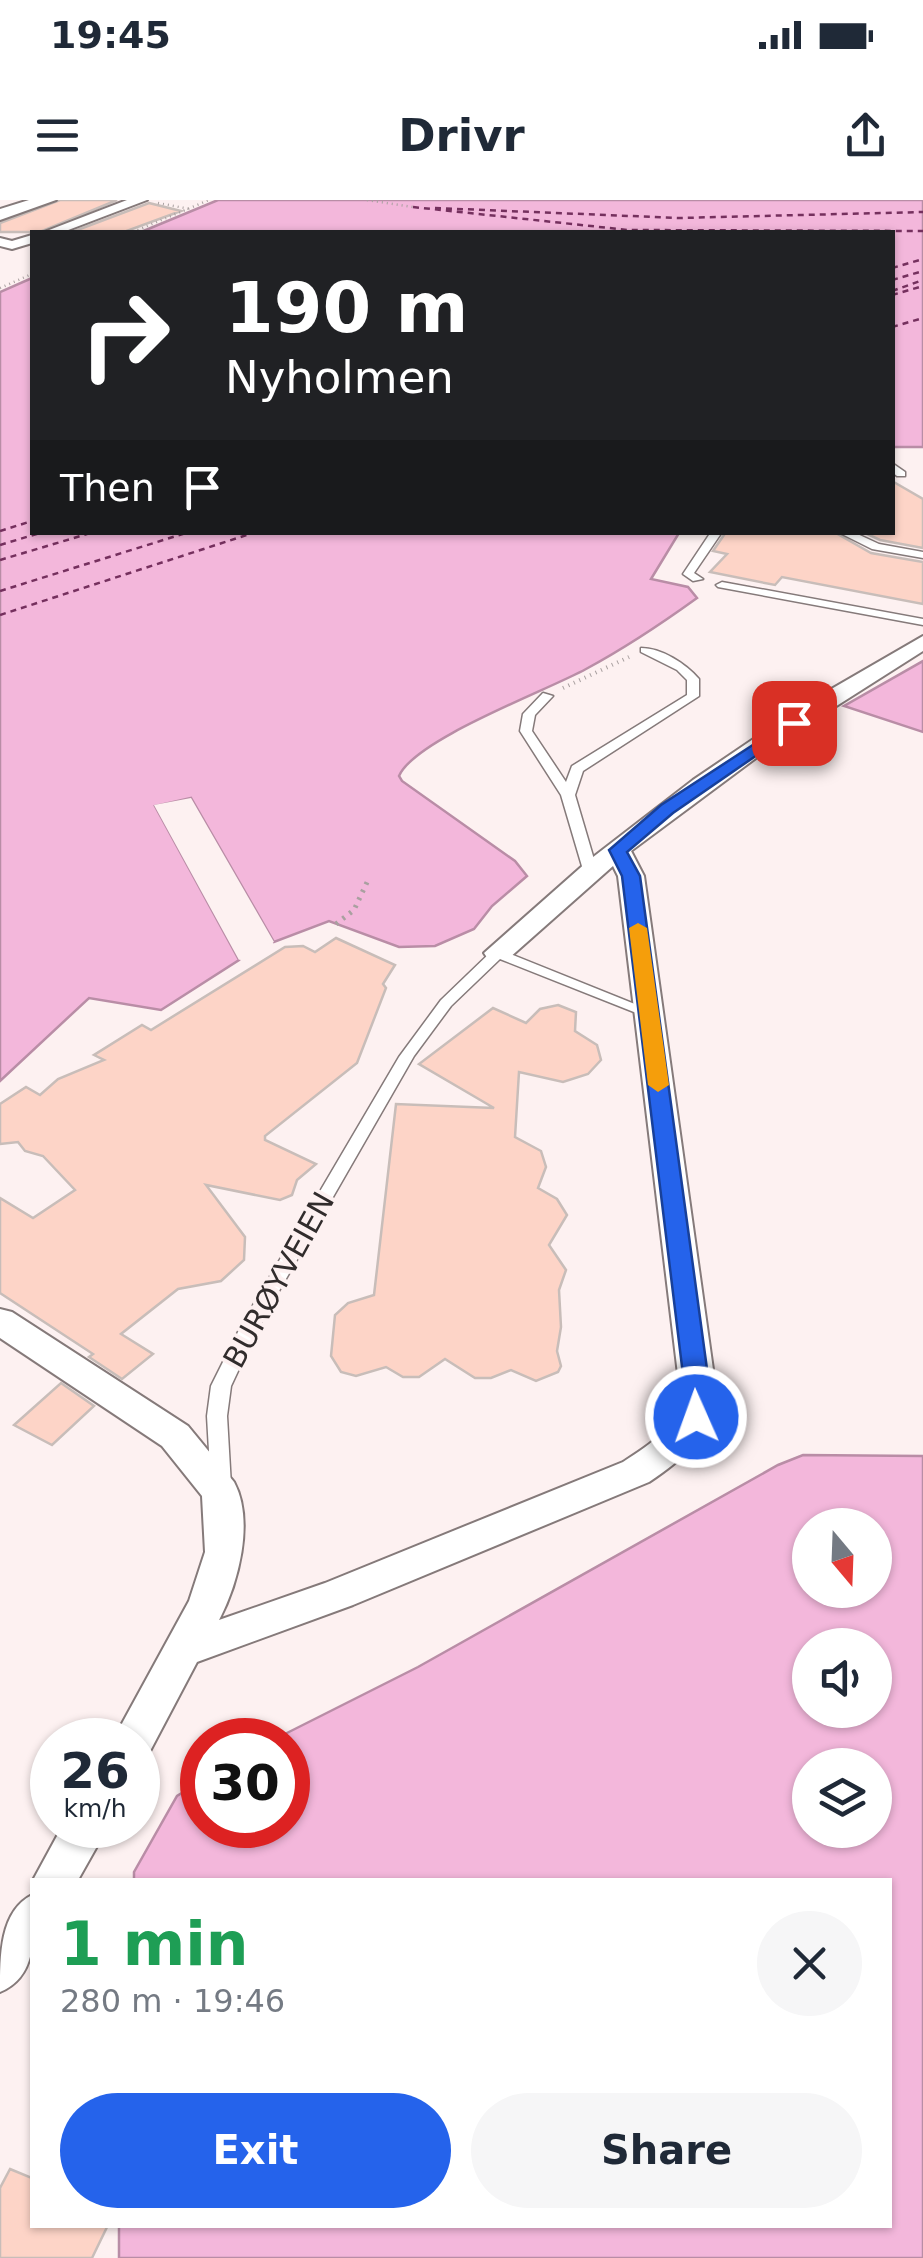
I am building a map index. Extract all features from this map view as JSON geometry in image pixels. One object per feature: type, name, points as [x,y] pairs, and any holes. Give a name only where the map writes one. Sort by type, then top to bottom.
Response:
[{"type":"street","points":[[0,215],[47,200]]},
{"type":"street","points":[[57,230],[144,201]]},
{"type":"street","points":[[4,245],[30,239]]},
{"type":"street","name":"BURØYVEIEN","points":[[498,953],[667,809],[857,680],[923,642]]},
{"type":"street","points":[[185,1648],[339,1594],[636,1472],[679,1443],[696,1417],[698,1391],[631,876],[618,850]]},
{"type":"street","points":[[0,1321],[175,1436],[221,1492]]},
{"type":"street","name":"BURØYVEIEN","points":[[146,1718],[208,1603],[224,1552],[221,1492]]},
{"type":"street","points":[[55,1878],[73,1848]]},
{"type":"street","points":[[0,1970],[30,1919]]},
{"type":"lane","points":[[164,200],[189,207]]},
{"type":"lane","points":[[697,579],[688,574],[715,535]]},
{"type":"lane","points":[[850,535],[876,547],[923,556]]},
{"type":"lane","points":[[722,585],[923,622]]},
{"type":"lane","points":[[568,794],[578,769],[692,696],[693,678],[681,667],[645,650]]},
{"type":"lane","points":[[546,696],[529,714],[526,730],[568,794],[591,873]]},
{"type":"lane","points":[[498,953],[648,1013]]},
{"type":"lane","name":"BURØYVEIEN","points":[[221,1492],[216,1416],[220,1386],[251,1324],[410,1055],[446,1002],[498,953]]},
{"type":"path","points":[[138,230],[210,200]]},
{"type":"path","points":[[368,200],[413,207]]},
{"type":"path","points":[[144,201],[189,207]]},
{"type":"path","points":[[0,288],[30,275]]},
{"type":"path","points":[[546,696],[645,650]]},
{"type":"path","points":[[336,924],[354,910],[370,878]]},
{"type":"shaded area","points":[[218,200],[923,200],[923,447],[895,447],[895,230],[146,230]]},
{"type":"shaded area","points":[[30,279],[30,535],[678,535],[651,579],[688,587],[697,598],[600,661],[429,747],[399,776],[515,861],[527,876],[492,906],[474,929],[435,946],[399,947],[329,921],[274,942],[191,798],[155,806],[239,960],[161,1010],[89,998],[0,1081],[0,292]]},
{"type":"shaded area","points":[[923,661],[923,732],[844,706]]},
{"type":"shaded area","points":[[803,1455],[923,1456],[923,2258],[119,2258],[119,2228],[892,2228],[892,1878],[134,1878],[148,1848],[160,1848],[160,1826],[180,1794],[180,1848],[310,1848],[310,1721],[418,1667],[778,1465]]},
{"type":"pier","points":[[191,798],[274,942],[269,944],[189,803],[162,809],[243,958],[239,960],[154,805]]},
{"type":"building","points":[[60,200],[117,200],[45,230],[0,232],[0,223]]},
{"type":"building","points":[[149,203],[181,211],[129,230],[77,230]]},
{"type":"building","points":[[895,483],[923,499],[923,548],[869,535],[895,535]]},
{"type":"building","points":[[724,535],[839,535],[871,553],[923,562],[923,604],[782,577],[775,585],[710,572],[727,554],[713,551]]},
{"type":"building","points":[[336,938],[395,965],[383,984],[386,988],[357,1063],[265,1136],[265,1140],[316,1164],[297,1180],[292,1195],[280,1200],[206,1185],[245,1237],[244,1260],[221,1281],[178,1289],[121,1334],[153,1354],[122,1379],[89,1357],[93,1354],[0,1293],[0,1198],[33,1218],[75,1190],[43,1156],[25,1151],[18,1142],[0,1144],[0,1104],[26,1087],[40,1095],[58,1079],[104,1060],[94,1055],[142,1025],[151,1030],[285,947],[303,946],[315,952]]},
{"type":"building","points":[[558,1005],[576,1012],[575,1031],[597,1045],[601,1060],[588,1074],[563,1082],[519,1072],[515,1137],[541,1151],[546,1167],[538,1188],[557,1199],[567,1215],[549,1245],[566,1270],[559,1290],[558,1372],[536,1381],[511,1370],[491,1378],[475,1378],[445,1359],[419,1377],[403,1377],[386,1367],[356,1376],[341,1372],[331,1356],[335,1315],[348,1303],[374,1295],[396,1104],[494,1108],[419,1064],[493,1008],[526,1023],[540,1009]]},
{"type":"building","points":[[61,1383],[94,1406],[52,1445],[14,1425]]},
{"type":"building","points":[[10,2169],[30,2177],[30,2228],[107,2228],[92,2258],[0,2258],[0,2188]]},
{"type":"ferry route","points":[[413,207],[628,230]]},
{"type":"ferry route","points":[[435,208],[679,218],[923,212]]},
{"type":"ferry route","points":[[895,231],[923,231]]},
{"type":"ferry route","points":[[895,267],[923,259]]},
{"type":"ferry route","points":[[895,279],[923,271]]},
{"type":"ferry route","points":[[895,290],[923,280]]},
{"type":"ferry route","points":[[895,294],[923,286]]},
{"type":"ferry route","points":[[895,326],[923,318]]},
{"type":"ferry route","points":[[0,531],[30,522]]},
{"type":"ferry route","points":[[0,545],[33,535]]},
{"type":"ferry route","points":[[0,560],[84,535]]},
{"type":"ferry route","points":[[0,591],[179,535]]},
{"type":"ferry route","points":[[0,615],[247,535]]},
{"type":"slow traffic","points":[[638,928],[658,1085]]},
{"type":"route","points":[[696,1417],[698,1391],[631,876],[618,850],[667,809],[794,723]]}]
